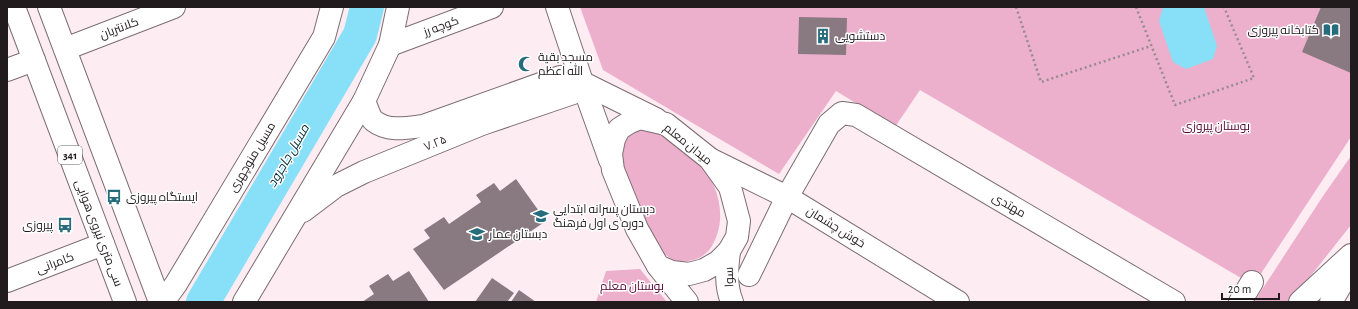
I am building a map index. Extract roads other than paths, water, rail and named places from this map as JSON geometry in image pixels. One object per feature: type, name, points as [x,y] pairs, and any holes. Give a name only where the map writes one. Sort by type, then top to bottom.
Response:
[{"type":"main road","name":"سی متری نیروی هوایی","points":[[14,7],[125,302]]},
{"type":"main road","name":"341","points":[[49,7],[160,302]]},
{"type":"main road","name":"کلانتریان","points":[[65,49],[174,7]]},
{"type":"main road","name":"مسیل منوچهری","points":[[163,302],[176,284],[324,37],[332,7]]},
{"type":"main road","points":[[244,302],[364,101],[390,45],[398,7]]},
{"type":"main road","name":"کوچه رز","points":[[390,45],[492,7]]},
{"type":"main road","points":[[557,7],[613,170]]},
{"type":"main road","points":[[7,70],[34,60]]},
{"type":"main road","points":[[364,101],[373,120],[387,127],[400,129],[423,126],[560,77],[571,77],[666,124]]},
{"type":"main road","name":"۷.۲۵","points":[[294,219],[336,186],[364,172],[482,124],[573,93],[582,82]]},
{"type":"main road","name":"مهتدی","points":[[787,197],[829,124],[842,113],[856,115],[1174,302]]},
{"type":"main road","name":"میدان معلم","points":[[640,118],[666,124],[710,159],[730,187],[739,221],[736,237],[729,251],[718,262],[704,270],[689,274],[672,272],[658,266],[638,229],[613,170],[612,147],[614,140],[619,129],[640,118]]},
{"type":"main road","name":"خوش چشمان","points":[[710,159],[787,197],[958,302]]},
{"type":"main road","points":[[749,275],[787,197]]},
{"type":"main road","name":"کامرانی","points":[[7,281],[103,244]]},
{"type":"main road","name":"سوا","points":[[729,251],[726,274],[732,302]]},
{"type":"main road","points":[[1300,302],[1351,255]]},
{"type":"main road","points":[[658,266],[687,302]]},
{"type":"main road","points":[[1331,302],[1351,268]]},
{"type":"main road","points":[[1240,302],[1252,282]]},
{"type":"water","points":[[1163,7],[1204,7],[1217,46],[1213,59],[1186,69],[1173,62],[1159,21]]},
{"type":"waterway","name":"مسیل جاجرود","points":[[203,302],[360,35],[367,7]]},
{"type":"place","name":"کتابخانه پیروزی","points":[[1331,30]]},
{"type":"place","name":"دستشویی","points":[[823,36]]},
{"type":"place","name":"مسجد بقیة الله اعظم","points":[[526,64]]},
{"type":"place","name":"ایستگاه پیروزی","points":[[114,197]]},
{"type":"place","name":"دبستان پسرانه ابتدایی دوره ی اول فرهنگ","points":[[541,216]]},
{"type":"place","name":"پیروزی","points":[[65,225]]},
{"type":"place","name":"دبستان عمار","points":[[477,234]]},
{"type":"park label","name":"بوستان پیروزی","points":[[1216,126]]},
{"type":"park label","name":"بوستان معلم","points":[[632,286]]}]
